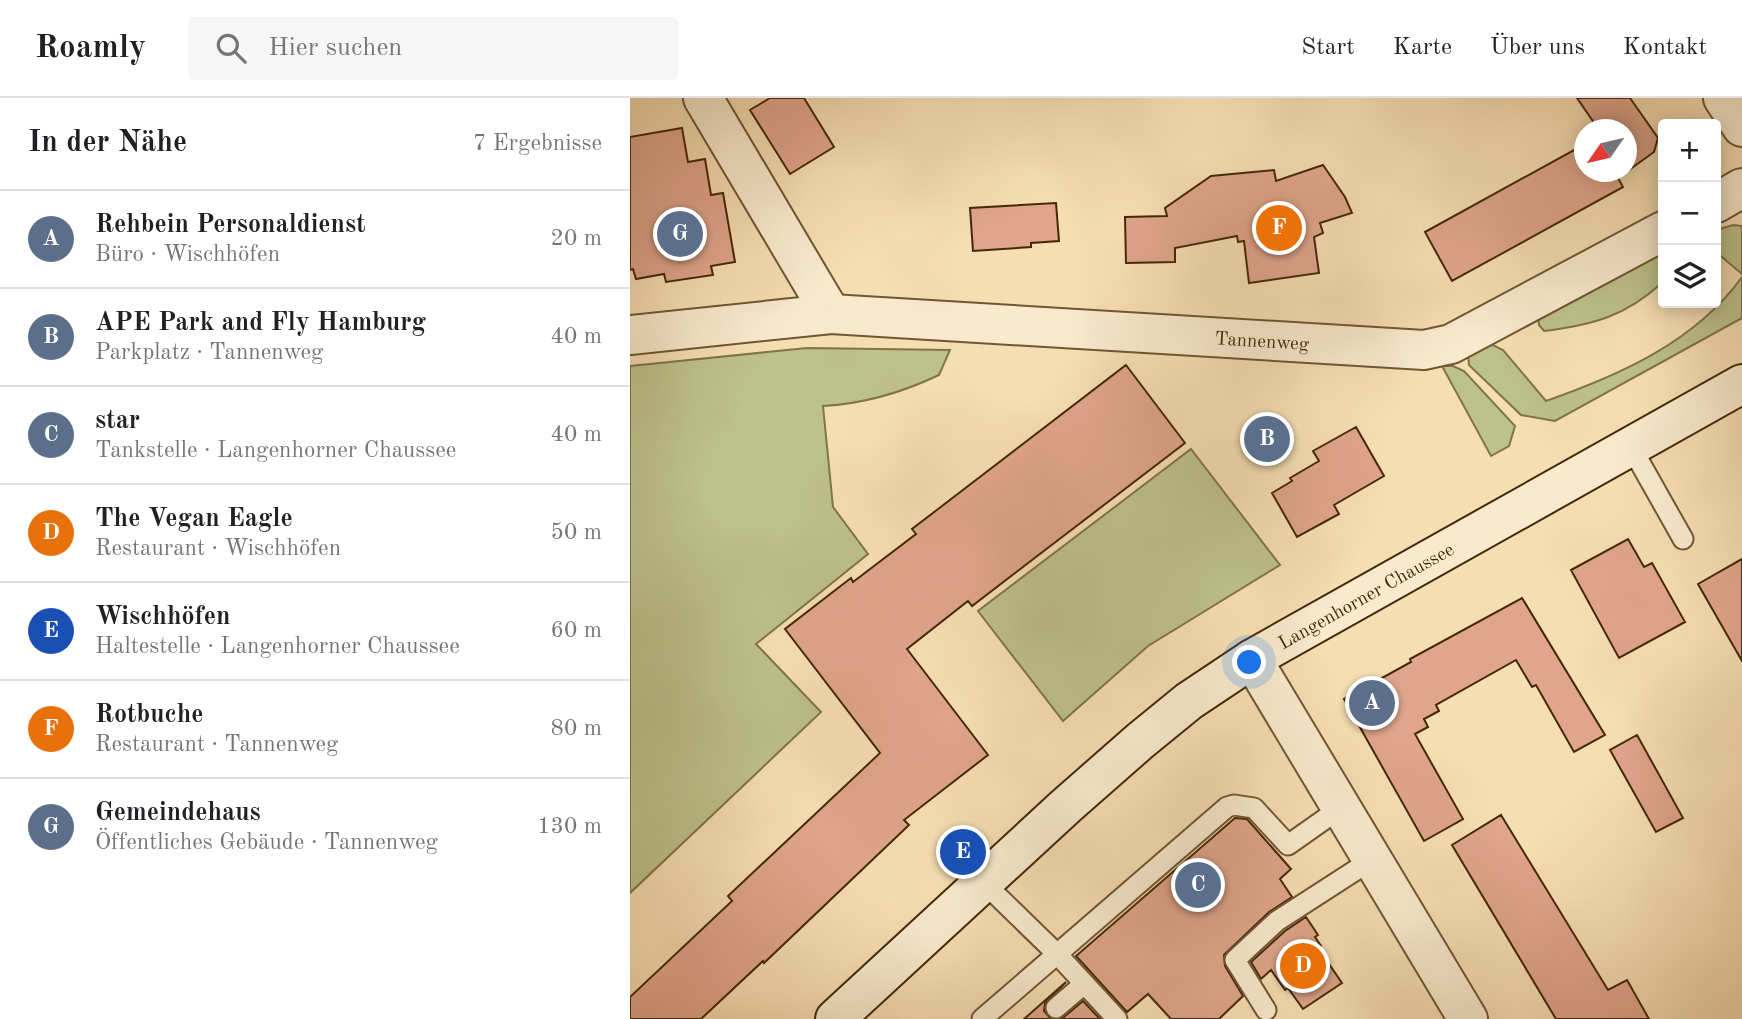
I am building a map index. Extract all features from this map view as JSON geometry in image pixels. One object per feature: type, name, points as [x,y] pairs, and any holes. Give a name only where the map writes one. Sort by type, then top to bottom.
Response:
[{"type":"street","points":[[703,98],[831,314]]},
{"type":"street","points":[[1723,98],[1742,127]]},
{"type":"street","points":[[1721,199],[1742,188]]},
{"type":"street","name":"Tannenweg","points":[[630,335],[831,314],[1424,349],[1451,344],[1658,234]]},
{"type":"street","name":"Langenhorner Chaussee","points":[[835,1019],[1140,741],[1189,702],[1252,659],[1742,384]]},
{"type":"street","points":[[1252,659],[1468,1019]]},
{"type":"lane","points":[[1630,445],[1684,539]]},
{"type":"lane","points":[[982,1019],[1227,807],[1234,805],[1254,808],[1287,845],[1342,807]]},
{"type":"lane","points":[[1266,1010],[1235,960],[1277,921],[1373,859]]},
{"type":"lane","points":[[983,882],[1057,954],[1117,1019]]},
{"type":"lane","points":[[1056,1008],[1084,984]]},
{"type":"green space","points":[[1742,226],[1742,274],[1721,256],[1721,229]]},
{"type":"green space","points":[[1658,252],[1658,286],[1622,311],[1578,326],[1544,331],[1539,325],[1538,317]]},
{"type":"green space","points":[[1742,277],[1742,318],[1555,421],[1521,415],[1469,365],[1468,355],[1491,344],[1503,350],[1546,401],[1601,380],[1654,354],[1679,338],[1715,308],[1721,308],[1723,300]]},
{"type":"green space","points":[[807,348],[950,350],[939,375],[897,392],[867,400],[823,406],[833,507],[868,554],[756,644],[821,712],[630,893],[630,366]]},
{"type":"green space","points":[[1442,366],[1453,366],[1464,371],[1515,426],[1509,446],[1491,456]]},
{"type":"green space","points":[[1191,449],[1280,565],[1148,646],[1063,721],[978,611]]},
{"type":"building","points":[[770,98],[804,98],[834,147],[790,174],[750,110]]},
{"type":"building","points":[[1577,98],[1630,98],[1658,138],[1654,152],[1637,165],[1637,119],[1591,119]]},
{"type":"building","points":[[682,128],[688,162],[705,159],[711,195],[723,193],[735,262],[711,266],[713,275],[666,282],[664,274],[636,279],[633,269],[630,270],[630,137]]},
{"type":"building","points":[[1574,150],[1574,182],[1620,182],[1623,187],[1452,281],[1425,232]]},
{"type":"building","points":[[1323,165],[1345,197],[1352,213],[1320,223],[1323,233],[1314,237],[1319,273],[1249,283],[1244,241],[1238,242],[1237,236],[1175,248],[1175,262],[1126,263],[1125,217],[1167,216],[1165,208],[1211,176],[1274,170],[1276,181]]},
{"type":"building","points":[[1056,203],[1059,241],[1031,243],[1031,247],[973,251],[970,208]]},
{"type":"building","points":[[1126,365],[1185,443],[972,606],[968,601],[907,649],[988,755],[904,820],[909,825],[701,1019],[630,1019],[630,997],[732,901],[728,896],[880,753],[785,629],[851,578],[853,582],[916,534],[912,529]]},
{"type":"building","points":[[1356,427],[1384,476],[1334,505],[1339,514],[1297,537],[1272,493],[1292,481],[1290,478],[1319,461],[1313,451]]},
{"type":"building","points":[[1628,539],[1644,567],[1652,563],[1685,622],[1619,658],[1571,570]]},
{"type":"building","points":[[1742,559],[1742,661],[1698,584]]},
{"type":"building","points":[[1522,598],[1605,735],[1574,752],[1536,685],[1532,687],[1516,660],[1436,705],[1439,711],[1424,719],[1428,727],[1415,734],[1463,819],[1424,841],[1344,699],[1411,662],[1410,659]]},
{"type":"building","points":[[1637,735],[1683,818],[1656,832],[1610,750]]},
{"type":"building","points":[[1501,815],[1608,990],[1627,980],[1649,1019],[1556,1019],[1452,845]]},
{"type":"building","points":[[1235,818],[1247,819],[1291,869],[1280,879],[1292,897],[1269,912],[1224,955],[1225,966],[1243,996],[1219,1019],[1171,1019],[1148,994],[1127,1012],[1076,956]]},
{"type":"building","points":[[1306,917],[1318,935],[1315,937],[1321,946],[1318,948],[1342,983],[1303,1009],[1271,970],[1261,979],[1251,962],[1285,931]]},
{"type":"building","points":[[1066,982],[1045,1003],[1044,1011],[1051,1019],[1024,1019]]},
{"type":"building","points":[[1083,1001],[1100,1019],[1061,1019],[1064,1017]]},
{"type":"place","name":"Rotbuche","points":[[1279,228]]},
{"type":"place","name":"Gemeindehaus","points":[[680,234]]},
{"type":"place","name":"APE Park and Fly Hamburg","points":[[1267,439]]},
{"type":"place","name":"Rehbein Personaldienst","points":[[1372,703]]},
{"type":"place","name":"Wischhöfen","points":[[963,852]]},
{"type":"place","name":"star","points":[[1198,885]]},
{"type":"place","name":"The Vegan Eagle","points":[[1303,966]]}]
